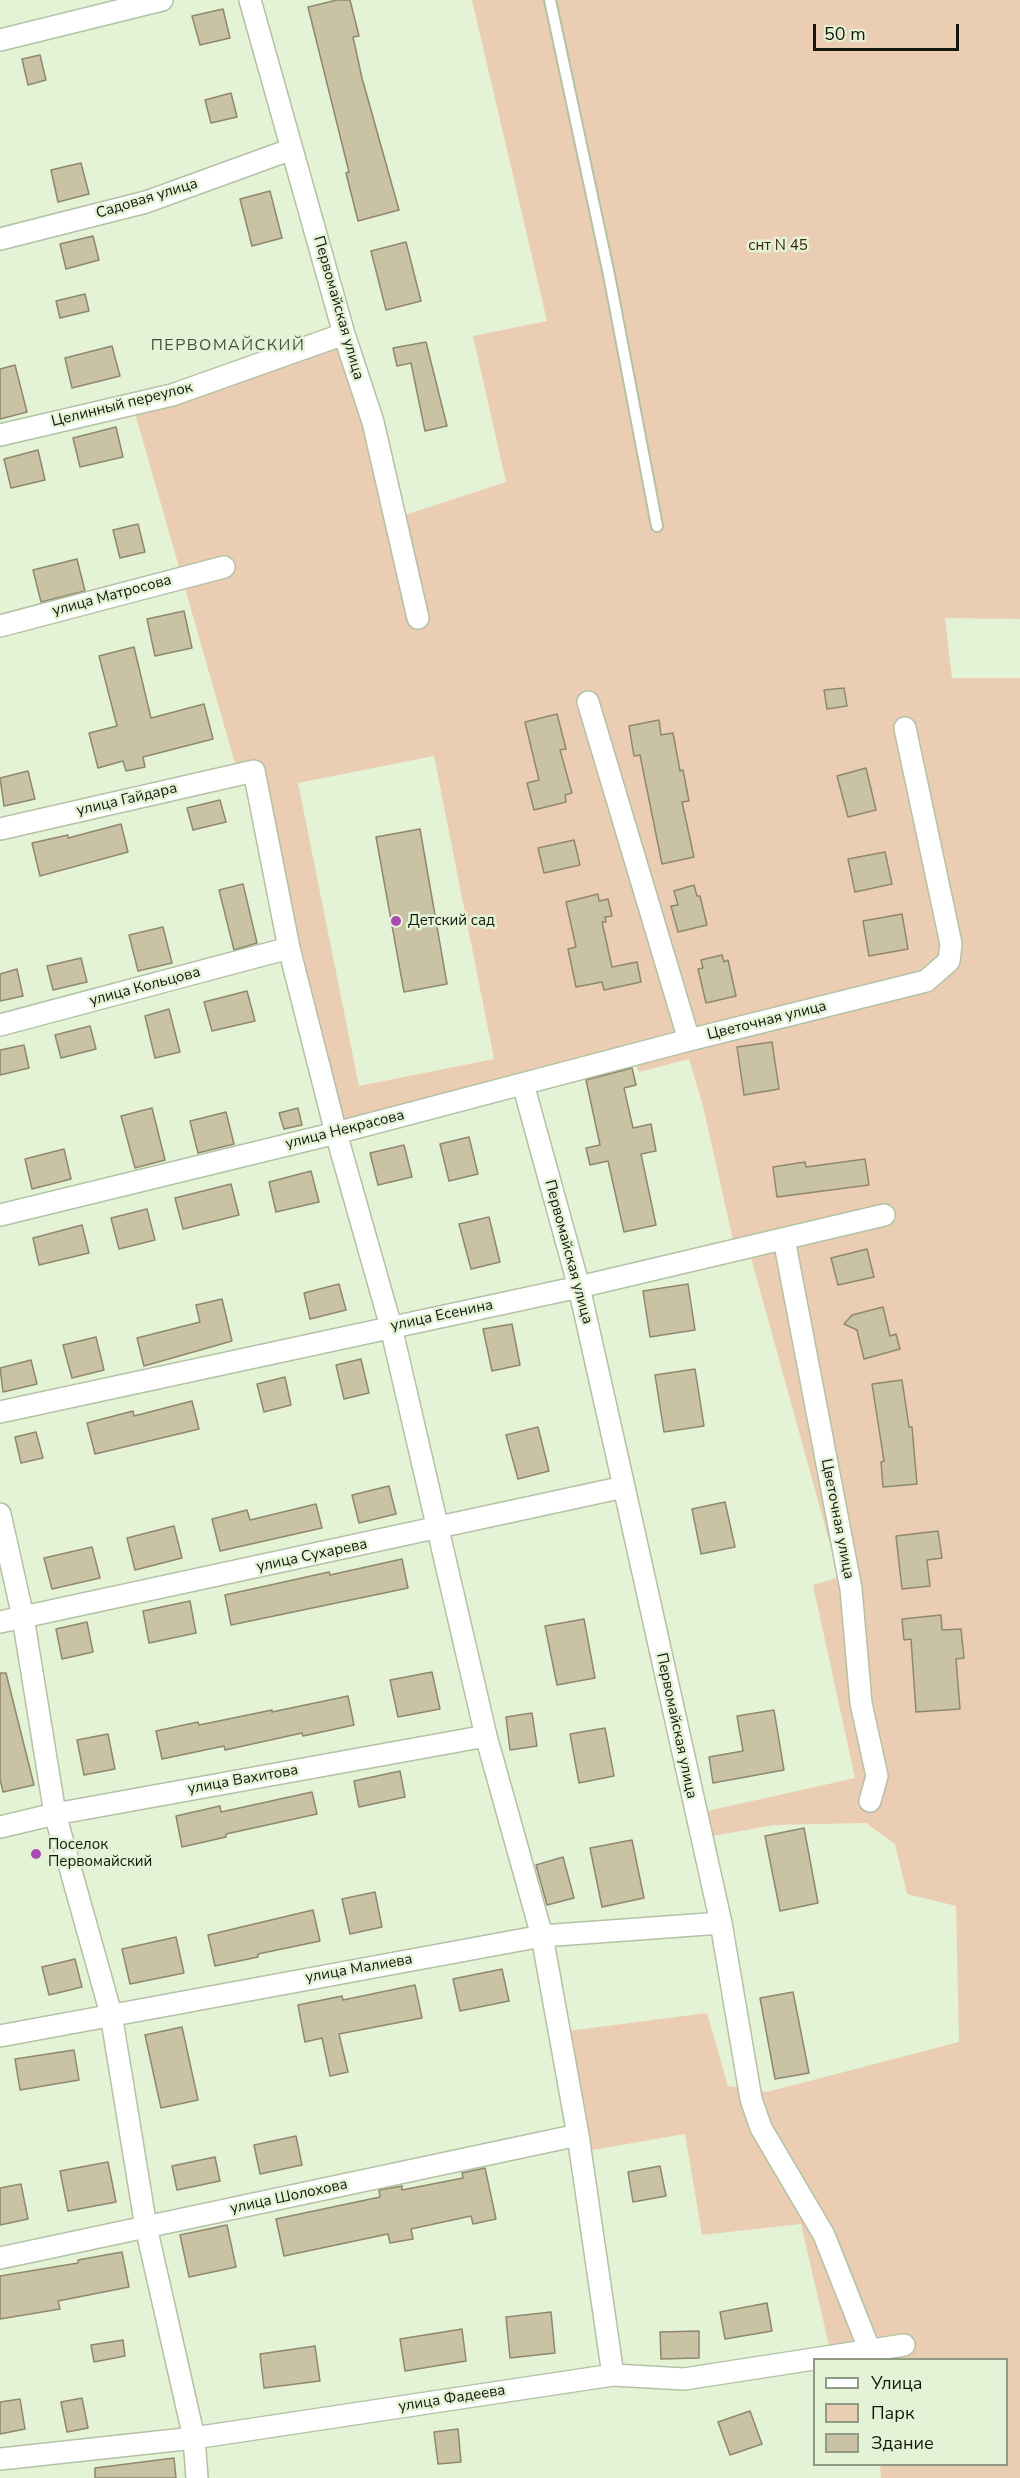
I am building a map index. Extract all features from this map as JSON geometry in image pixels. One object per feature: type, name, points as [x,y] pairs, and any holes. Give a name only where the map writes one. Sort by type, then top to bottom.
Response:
[{"type":"street","points":[[0,40],[162,0]]},
{"type":"street","name":"Первомайская улица","points":[[250,0],[344,334],[373,422],[418,618]]},
{"type":"street","name":"Садовая улица","points":[[0,240],[146,202],[292,149]]},
{"type":"street","name":"Целинный переулок","points":[[0,435],[172,395],[344,334]]},
{"type":"street","name":"улица Матросова","points":[[0,626],[224,567]]},
{"type":"street","name":"Цветочная улица","points":[[588,702],[689,1040],[926,981],[949,961],[951,944],[905,728]]},
{"type":"street","name":"улица Гайдара","points":[[0,829],[254,771],[289,948]]},
{"type":"street","points":[[289,948],[336,1133],[391,1327],[436,1529],[486,1736],[542,1935],[578,2135],[614,2375]]},
{"type":"street","name":"улица Кольцова","points":[[0,1025],[289,948]]},
{"type":"street","name":"улица Некрасова","points":[[0,1215],[336,1133],[689,1040]]},
{"type":"street","name":"Первомайская улица","points":[[523,1084],[579,1287],[624,1487],[721,1923],[751,2100],[761,2128],[824,2235],[870,2351]]},
{"type":"street","name":"улица Есенина","points":[[0,1412],[579,1287],[884,1215]]},
{"type":"street","name":"Цветочная улица","points":[[783,1239],[851,1589],[861,1703],[877,1776],[870,1801]]},
{"type":"street","name":"улица Сухарева","points":[[0,1622],[624,1487]]},
{"type":"street","points":[[0,1514],[23,1617],[55,1814],[111,2014],[146,2227],[194,2438],[197,2478]]},
{"type":"street","name":"улица Вахитова","points":[[0,1827],[55,1814],[486,1736]]},
{"type":"street","name":"улица Малиева","points":[[0,2036],[542,1935],[721,1923]]},
{"type":"street","name":"улица Шолохова","points":[[0,2258],[578,2135]]},
{"type":"street","name":"улица Фадеева","points":[[824,2358],[904,2345]]},
{"type":"street","name":"улица Фадеева","points":[[0,2459],[194,2438],[614,2375],[684,2379],[813,2360]]},
{"type":"lane","points":[[550,0],[609,275],[657,526]]},
{"type":"green space","name":"снт N 45","points":[[472,0],[1020,0],[1020,619],[945,618],[952,678],[1020,678],[1020,2478],[881,2478],[880,2466],[1008,2466],[1008,2358],[827,2358],[830,2350],[801,2224],[702,2235],[685,2134],[586,2151],[568,2031],[707,2013],[728,2086],[767,2092],[959,2042],[956,1906],[907,1894],[895,1844],[866,1823],[774,1825],[707,1837],[703,1812],[855,1778],[813,1585],[839,1577],[750,1254],[733,1240],[703,1106],[689,1059],[639,1072],[634,1060],[341,1133],[297,946],[260,761],[236,767],[135,413],[340,341],[426,618],[405,515],[506,482],[473,336],[547,321]],"holes":[[[434,756],[494,1059],[359,1086],[298,783]]]},
{"type":"building","points":[[337,0],[350,0],[359,36],[353,37],[362,78],[399,210],[358,221],[346,173],[349,172],[308,7]]},
{"type":"building","points":[[223,9],[230,38],[200,45],[192,16]]},
{"type":"building","points":[[40,55],[46,80],[28,85],[22,59]]},
{"type":"building","points":[[231,93],[237,117],[211,123],[205,100]]},
{"type":"building","points":[[81,163],[89,194],[58,202],[51,170]]},
{"type":"building","points":[[270,191],[282,238],[252,246],[240,199]]},
{"type":"building","points":[[93,236],[99,260],[66,269],[60,244]]},
{"type":"building","points":[[406,242],[421,301],[386,310],[371,251]]},
{"type":"building","points":[[85,294],[89,311],[60,318],[56,301]]},
{"type":"building","points":[[426,342],[447,426],[425,431],[411,363],[397,366],[393,348]]},
{"type":"building","points":[[112,346],[120,376],[72,388],[65,358]]},
{"type":"building","points":[[15,365],[27,412],[0,419],[0,369]]},
{"type":"building","points":[[116,427],[123,457],[80,467],[73,438]]},
{"type":"building","points":[[38,450],[45,480],[11,488],[4,459]]},
{"type":"building","points":[[138,524],[145,552],[120,558],[113,530]]},
{"type":"building","points":[[77,559],[85,591],[41,602],[33,570]]},
{"type":"building","points":[[184,611],[192,648],[155,656],[147,619]]},
{"type":"building","points":[[134,647],[151,718],[204,704],[213,739],[143,757],[145,767],[126,771],[123,761],[98,768],[89,733],[117,726],[99,656]]},
{"type":"building","points":[[844,688],[847,706],[827,709],[824,690]]},
{"type":"building","points":[[557,714],[566,749],[560,750],[572,793],[565,795],[566,802],[534,810],[527,783],[539,780],[525,722]]},
{"type":"building","points":[[659,720],[661,735],[673,733],[680,771],[683,770],[689,801],[682,802],[694,857],[662,864],[640,755],[634,756],[629,726]]},
{"type":"building","points":[[866,768],[876,810],[848,817],[837,776]]},
{"type":"building","points":[[28,771],[35,799],[4,806],[0,778]]},
{"type":"building","points":[[220,800],[226,822],[193,830],[187,808]]},
{"type":"building","points":[[121,824],[128,852],[40,876],[32,843],[68,835],[68,838]]},
{"type":"building","points":[[420,829],[447,984],[404,992],[376,837]]},
{"type":"building","points":[[574,840],[580,865],[544,873],[538,848]]},
{"type":"building","points":[[885,852],[892,884],[855,892],[848,859]]},
{"type":"building","points":[[243,884],[257,943],[234,950],[219,890]]},
{"type":"building","points":[[694,885],[697,896],[700,896],[707,925],[678,932],[671,906],[678,905],[674,891]]},
{"type":"building","points":[[598,894],[599,901],[608,899],[612,916],[605,917],[606,922],[602,922],[612,967],[637,962],[641,982],[604,990],[602,982],[576,987],[568,949],[576,947],[566,902]]},
{"type":"building","points":[[902,914],[908,949],[869,956],[863,921]]},
{"type":"building","points":[[163,927],[172,963],[138,971],[129,935]]},
{"type":"building","points":[[722,955],[724,962],[728,960],[736,996],[706,1003],[698,969],[703,968],[701,960]]},
{"type":"building","points":[[81,958],[87,982],[53,990],[47,966]]},
{"type":"building","points":[[17,969],[23,996],[0,1001],[0,974]]},
{"type":"building","points":[[247,991],[255,1021],[212,1031],[204,1002]]},
{"type":"building","points":[[169,1009],[180,1052],[155,1058],[145,1016]]},
{"type":"building","points":[[90,1026],[96,1049],[61,1058],[55,1035]]},
{"type":"building","points":[[772,1042],[779,1089],[744,1095],[737,1047]]},
{"type":"building","points":[[24,1045],[29,1068],[0,1075],[0,1050]]},
{"type":"building","points":[[632,1068],[636,1085],[624,1088],[633,1128],[651,1124],[656,1151],[641,1154],[656,1225],[624,1232],[608,1161],[590,1165],[586,1148],[600,1145],[586,1080]]},
{"type":"building","points":[[152,1108],[165,1160],[135,1168],[121,1116]]},
{"type":"building","points":[[298,1108],[302,1125],[284,1129],[279,1113]]},
{"type":"building","points":[[226,1112],[234,1144],[198,1153],[190,1121]]},
{"type":"building","points":[[469,1137],[478,1174],[449,1181],[440,1144]]},
{"type":"building","points":[[404,1145],[412,1177],[378,1185],[370,1153]]},
{"type":"building","points":[[64,1149],[71,1179],[32,1189],[25,1159]]},
{"type":"building","points":[[865,1159],[869,1185],[777,1197],[773,1167],[805,1162],[806,1167]]},
{"type":"building","points":[[311,1171],[319,1202],[276,1212],[269,1182]]},
{"type":"building","points":[[231,1184],[239,1215],[183,1229],[175,1198]]},
{"type":"building","points":[[147,1209],[155,1240],[119,1249],[111,1218]]},
{"type":"building","points":[[489,1217],[500,1262],[471,1269],[459,1224]]},
{"type":"building","points":[[82,1225],[89,1253],[39,1265],[33,1238]]},
{"type":"building","points":[[867,1249],[874,1277],[838,1285],[831,1258]]},
{"type":"building","points":[[339,1284],[346,1310],[310,1319],[304,1293]]},
{"type":"building","points":[[688,1284],[695,1330],[650,1337],[643,1291]]},
{"type":"building","points":[[222,1299],[232,1341],[144,1366],[137,1338],[200,1322],[196,1305]]},
{"type":"building","points":[[883,1307],[890,1336],[896,1334],[900,1349],[864,1359],[857,1330],[844,1324],[852,1315]]},
{"type":"building","points":[[512,1324],[520,1365],[492,1371],[483,1329]]},
{"type":"building","points":[[96,1337],[104,1370],[72,1378],[63,1345]]},
{"type":"building","points":[[361,1359],[369,1393],[344,1399],[336,1365]]},
{"type":"building","points":[[31,1360],[37,1384],[3,1392],[0,1368]]},
{"type":"building","points":[[695,1369],[704,1426],[664,1432],[655,1375]]},
{"type":"building","points":[[285,1377],[291,1405],[264,1412],[257,1384]]},
{"type":"building","points":[[902,1380],[909,1427],[912,1427],[917,1484],[883,1487],[881,1462],[884,1461],[872,1384]]},
{"type":"building","points":[[192,1401],[199,1429],[95,1454],[87,1423],[133,1411],[134,1416]]},
{"type":"building","points":[[538,1427],[549,1471],[518,1479],[506,1435]]},
{"type":"building","points":[[36,1432],[43,1458],[21,1463],[15,1437]]},
{"type":"building","points":[[389,1486],[396,1514],[359,1523],[352,1495]]},
{"type":"building","points":[[725,1502],[735,1547],[701,1554],[692,1509]]},
{"type":"building","points":[[316,1504],[322,1528],[220,1551],[212,1519],[247,1510],[250,1520]]},
{"type":"building","points":[[174,1526],[182,1558],[135,1570],[127,1538]]},
{"type":"building","points":[[938,1531],[942,1558],[927,1560],[930,1586],[902,1589],[896,1536]]},
{"type":"building","points":[[92,1547],[100,1578],[52,1589],[44,1558]]},
{"type":"building","points":[[402,1559],[408,1588],[231,1625],[225,1595],[329,1572],[330,1575]]},
{"type":"building","points":[[190,1601],[196,1633],[149,1643],[143,1611]]},
{"type":"building","points":[[941,1615],[942,1630],[961,1629],[964,1658],[956,1659],[960,1709],[916,1712],[911,1639],[904,1640],[902,1619]]},
{"type":"building","points":[[584,1619],[595,1678],[557,1685],[545,1626]]},
{"type":"building","points":[[87,1622],[93,1652],[62,1659],[56,1629]]},
{"type":"building","points":[[432,1672],[440,1709],[398,1717],[390,1680]]},
{"type":"building","points":[[0,1673],[6,1673],[34,1785],[3,1792],[0,1779]]},
{"type":"building","points":[[348,1696],[354,1725],[303,1736],[302,1733],[225,1750],[224,1746],[162,1759],[156,1731],[198,1722],[199,1725],[272,1710],[272,1712]]},
{"type":"building","points":[[774,1710],[784,1770],[713,1783],[709,1757],[743,1751],[737,1716]]},
{"type":"building","points":[[532,1713],[537,1746],[510,1750],[506,1717]]},
{"type":"building","points":[[605,1728],[614,1776],[579,1783],[570,1734]]},
{"type":"building","points":[[108,1734],[115,1769],[84,1775],[77,1740]]},
{"type":"building","points":[[400,1771],[405,1797],[359,1807],[354,1781]]},
{"type":"building","points":[[312,1792],[317,1814],[226,1834],[226,1837],[182,1847],[176,1816],[220,1806],[221,1812]]},
{"type":"building","points":[[804,1828],[818,1903],[780,1911],[765,1836]]},
{"type":"building","points":[[632,1840],[644,1898],[602,1907],[590,1848]]},
{"type":"building","points":[[563,1857],[574,1898],[547,1905],[536,1865]]},
{"type":"building","points":[[375,1892],[382,1927],[350,1934],[342,1899]]},
{"type":"building","points":[[313,1910],[320,1941],[215,1966],[208,1935]]},
{"type":"building","points":[[176,1937],[184,1973],[130,1984],[122,1949]]},
{"type":"building","points":[[75,1959],[82,1987],[49,1995],[42,1967]]},
{"type":"building","points":[[502,1969],[509,2001],[460,2011],[453,1979]]},
{"type":"building","points":[[415,1985],[422,2018],[339,2034],[348,2072],[330,2076],[322,2038],[305,2042],[298,2005],[342,1996],[343,2000]]},
{"type":"building","points":[[793,1992],[809,2073],[775,2079],[760,1998]]},
{"type":"building","points":[[182,2027],[198,2100],[161,2108],[145,2035]]},
{"type":"building","points":[[74,2050],[79,2080],[20,2090],[15,2059]]},
{"type":"building","points":[[296,2136],[302,2165],[260,2174],[254,2145]]},
{"type":"building","points":[[215,2157],[220,2181],[177,2190],[172,2166]]},
{"type":"building","points":[[108,2162],[116,2202],[68,2211],[60,2171]]},
{"type":"building","points":[[660,2166],[666,2196],[633,2202],[628,2172]]},
{"type":"building","points":[[485,2168],[496,2219],[473,2224],[471,2216],[411,2229],[413,2239],[390,2243],[388,2234],[284,2256],[276,2219],[380,2197],[379,2190],[402,2186],[402,2190],[463,2178],[462,2173]]},
{"type":"building","points":[[21,2184],[28,2219],[0,2225],[0,2188]]},
{"type":"building","points":[[227,2225],[236,2267],[189,2277],[180,2235]]},
{"type":"building","points":[[122,2252],[129,2287],[58,2301],[60,2309],[0,2319],[0,2276],[78,2263],[78,2260]]},
{"type":"building","points":[[767,2303],[772,2331],[725,2339],[720,2312]]},
{"type":"building","points":[[551,2312],[555,2353],[510,2358],[506,2317]]},
{"type":"building","points":[[462,2329],[466,2361],[405,2371],[400,2339]]},
{"type":"building","points":[[699,2331],[699,2358],[661,2359],[660,2332]]},
{"type":"building","points":[[123,2340],[125,2356],[94,2362],[91,2345]]},
{"type":"building","points":[[315,2346],[320,2381],[264,2388],[260,2354]]},
{"type":"building","points":[[82,2398],[88,2428],[67,2432],[61,2402]]},
{"type":"building","points":[[20,2399],[25,2429],[0,2434],[0,2402]]},
{"type":"building","points":[[750,2411],[762,2444],[730,2455],[718,2422]]},
{"type":"building","points":[[458,2429],[461,2462],[438,2464],[434,2432]]},
{"type":"building","points":[[174,2458],[176,2478],[95,2478],[95,2468]]},
{"type":"place","name":"Детский сад","points":[[396,921]]},
{"type":"place","name":"Поселок Первомайский","points":[[36,1854]]},
{"type":"district","name":"ПЕРВОМАЙСКИЙ","points":[[228,346]]}]
